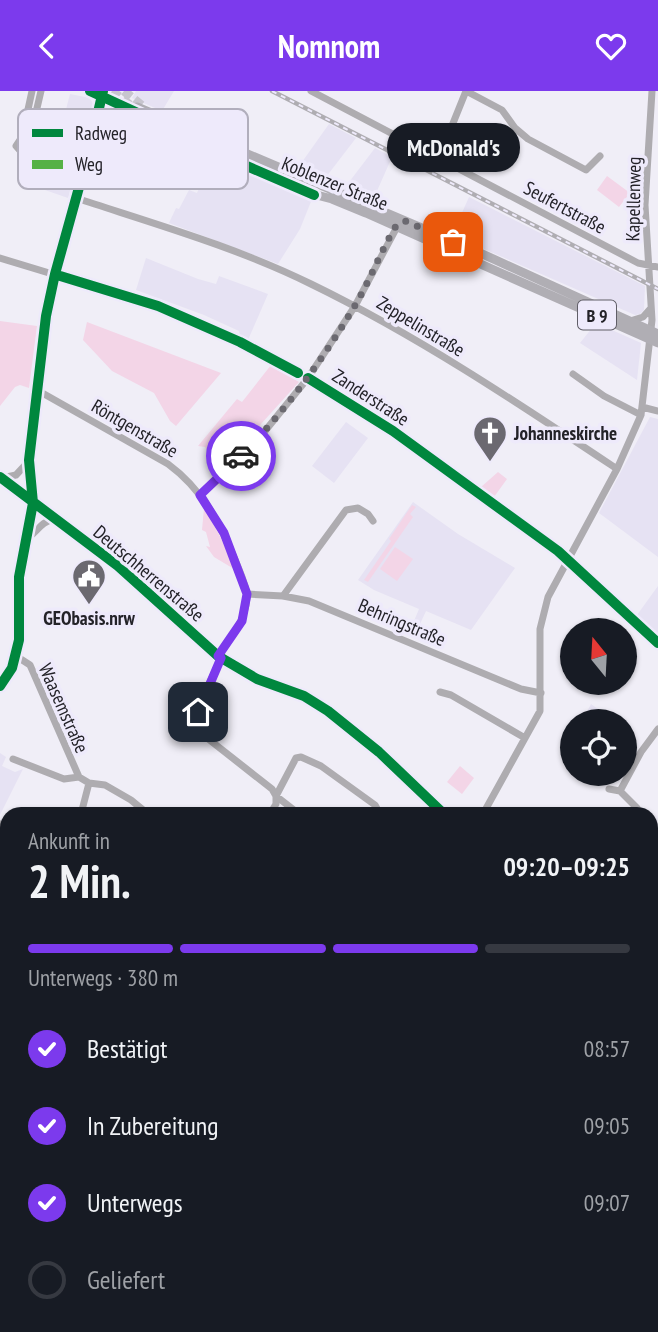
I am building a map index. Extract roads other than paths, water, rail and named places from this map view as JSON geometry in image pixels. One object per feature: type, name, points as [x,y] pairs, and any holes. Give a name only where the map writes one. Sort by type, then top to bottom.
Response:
[{"type":"main road","points":[[104,94],[141,109]]},
{"type":"main road","points":[[104,94],[131,109]]},
{"type":"main road","name":"Koblenzer Straße","points":[[248,160],[630,321],[654,337]]},
{"type":"main road","name":"Koblenzer Straße","points":[[400,224],[654,337]]},
{"type":"street","points":[[28,109],[32,91]]},
{"type":"street","points":[[37,109],[41,91]]},
{"type":"street","points":[[90,91],[104,94]]},
{"type":"street","name":"Seufertstraße","points":[[311,91],[649,267],[658,267]]},
{"type":"street","points":[[439,158],[466,91],[502,110],[515,128],[528,139],[586,170],[600,156]]},
{"type":"street","name":"Kapellenweg","points":[[487,807],[540,711],[541,619],[548,597],[617,469],[641,411],[654,337],[645,205],[652,91]]},
{"type":"street","points":[[648,161],[658,162]]},
{"type":"street","points":[[0,687],[16,656],[20,628],[19,577],[33,503],[29,460],[46,316],[78,189]]},
{"type":"street","name":"Zeppelinstraße","points":[[76,198],[241,254],[310,283],[409,336],[617,469]]},
{"type":"street","points":[[200,495],[265,431],[308,378],[355,306],[400,224]]},
{"type":"street","name":"Zanderstraße","points":[[0,258],[158,306],[240,342],[308,378],[393,431],[569,559],[658,643]]},
{"type":"street","points":[[630,321],[642,317],[651,307]]},
{"type":"street","points":[[648,361],[658,352]]},
{"type":"street","points":[[573,374],[604,396],[641,411],[658,411]]},
{"type":"street","name":"Röntgenstraße","points":[[37,390],[168,464],[182,475],[200,495],[224,533],[247,594]]},
{"type":"street","points":[[1,478],[16,475],[29,460]]},
{"type":"street","name":"Deutschherrenstraße","points":[[1,478],[118,566],[220,657],[257,679],[304,696],[328,711],[379,752],[437,807]]},
{"type":"street","points":[[283,596],[346,510],[358,508],[373,521]]},
{"type":"street","points":[[26,539],[35,534],[43,522],[54,519]]},
{"type":"street","points":[[247,594],[242,621],[220,657],[198,712],[198,723],[202,734],[272,789],[276,796],[290,807]]},
{"type":"street","name":"Behringstraße","points":[[247,594],[309,601],[521,689],[541,693]]},
{"type":"street","name":"Waasemstraße","points":[[16,656],[30,665],[79,777]]},
{"type":"street","points":[[440,692],[451,695],[525,738]]},
{"type":"street","points":[[620,791],[641,752],[658,729]]},
{"type":"street","points":[[274,807],[276,796],[296,758],[301,757],[321,766],[375,807]]},
{"type":"street","points":[[13,759],[64,779],[79,777],[89,783],[105,785],[140,807]]},
{"type":"street","points":[[83,807],[89,783]]},
{"type":"street","points":[[609,789],[620,791],[635,807]]},
{"type":"tunnel","points":[[112,91],[135,109]]},
{"type":"tunnel","points":[[124,91],[145,108]]},
{"type":"railway","points":[[272,91],[658,289]]},
{"type":"place","name":"McDonald's","points":[[453,242]]},
{"type":"place","name":"Johanneskirche","points":[[490,463]]},
{"type":"place","name":"GEObasis.nrw","points":[[89,606]]}]
